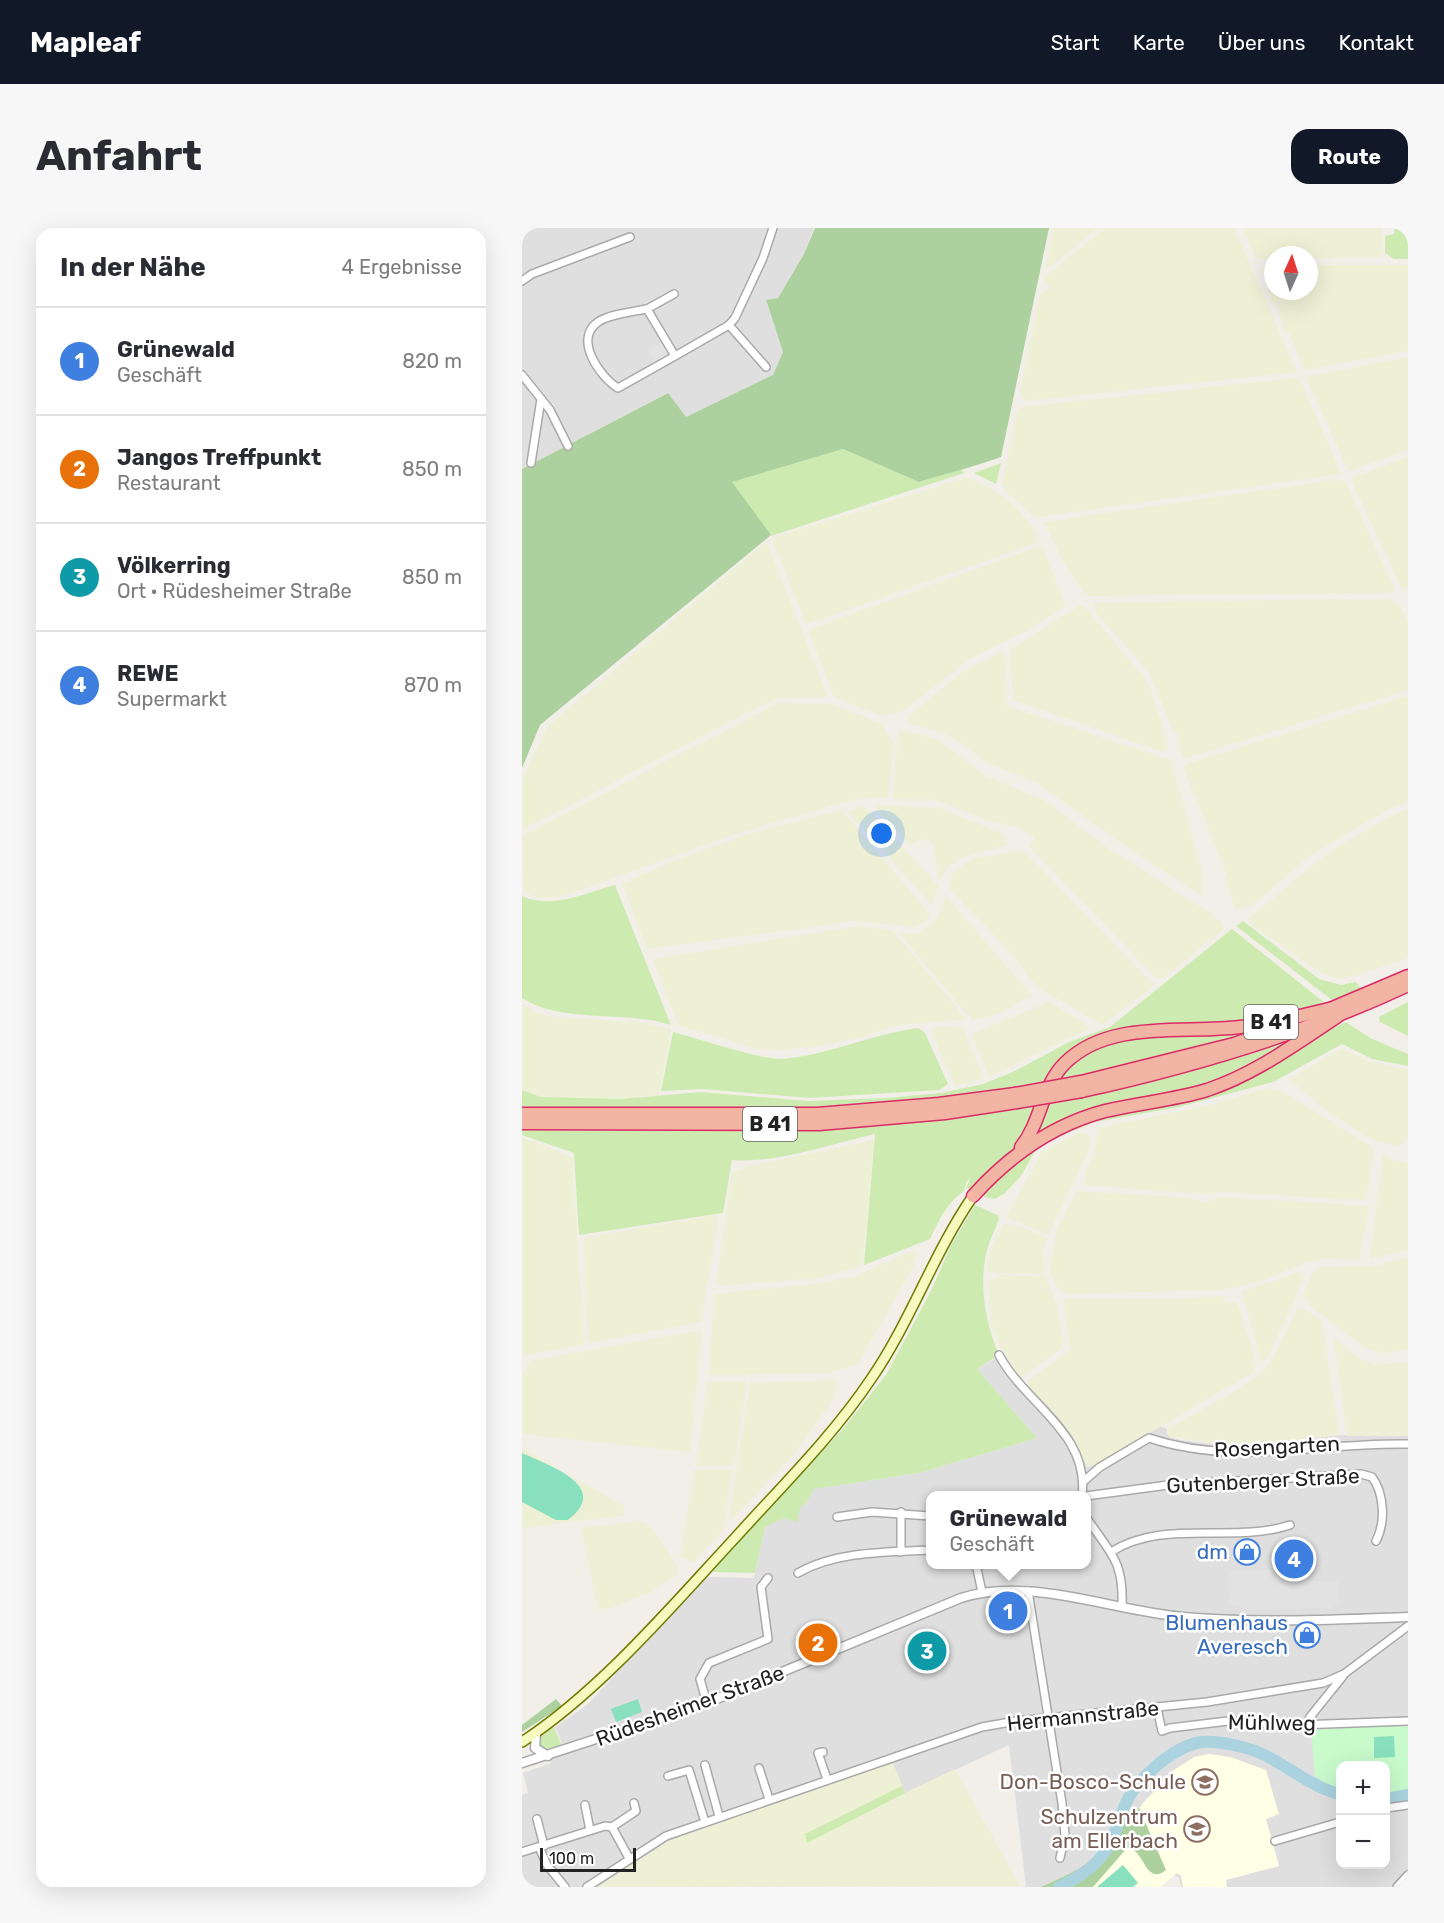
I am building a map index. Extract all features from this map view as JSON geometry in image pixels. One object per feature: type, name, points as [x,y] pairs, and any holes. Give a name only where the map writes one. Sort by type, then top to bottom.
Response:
[{"type":"highway","name":"B 41","points":[[1015,1155],[1051,1132],[1104,1112],[1175,1098],[1223,1084],[1265,1063],[1334,1013],[1408,976]]},
{"type":"highway","name":"B 41","points":[[522,1123],[819,1124],[945,1113],[1082,1087],[1234,1044],[1334,1013],[1408,986]]},
{"type":"highway","name":"B 41","points":[[973,1196],[1015,1155],[1031,1135],[1054,1076],[1078,1051],[1094,1043],[1132,1033],[1240,1027],[1334,1013]]},
{"type":"highway","name":"B 41","points":[[522,1114],[817,1114],[1016,1098]]},
{"type":"main road","points":[[522,1743],[587,1692],[705,1570],[839,1423],[893,1344],[953,1225],[973,1196]]},
{"type":"street","points":[[674,294],[647,309],[600,320],[592,326],[589,345],[598,369],[618,388],[729,325],[763,258],[772,228]]},
{"type":"street","points":[[522,281],[532,274],[630,237]]},
{"type":"street","points":[[647,309],[675,356]]},
{"type":"street","points":[[729,325],[766,367]]},
{"type":"street","points":[[522,375],[541,399],[568,446]]},
{"type":"street","points":[[531,463],[541,399]]},
{"type":"street","points":[[999,1355],[1019,1384],[1070,1440],[1084,1480],[1084,1491]]},
{"type":"street","name":"Rosengarten","points":[[1084,1480],[1100,1467],[1149,1438],[1199,1451],[1236,1454],[1345,1444],[1408,1444]]},
{"type":"street","name":"Gutenberger Straße","points":[[1091,1495],[1168,1485],[1361,1474],[1372,1477],[1380,1490],[1381,1532],[1376,1541]]},
{"type":"street","points":[[837,1517],[872,1512],[901,1512],[926,1515]]},
{"type":"street","points":[[901,1512],[901,1552]]},
{"type":"street","points":[[1091,1524],[1111,1552],[1121,1572],[1122,1607]]},
{"type":"street","points":[[1111,1552],[1125,1543],[1189,1532],[1247,1533],[1290,1525]]},
{"type":"street","points":[[798,1573],[808,1567],[845,1558],[926,1550]]},
{"type":"street","points":[[977,1569],[982,1592]]},
{"type":"street","points":[[707,1702],[700,1679],[709,1663],[768,1639],[761,1587],[768,1578]]},
{"type":"street","points":[[1028,1591],[1065,1830],[1060,1858]]},
{"type":"street","name":"Rüdesheimer Straße","points":[[522,1765],[707,1702],[961,1598],[982,1592],[1028,1591],[1182,1617],[1408,1617]]},
{"type":"street","name":"Hermannstraße","points":[[587,1887],[666,1836],[982,1727],[1157,1708],[1323,1683],[1344,1674],[1408,1626]]},
{"type":"street","name":"Hermannstraße","points":[[1307,1725],[1310,1717],[1344,1674]]},
{"type":"street","name":"Mühlweg","points":[[1157,1708],[1162,1731],[1228,1721],[1307,1725],[1408,1721]]},
{"type":"street","points":[[536,1733],[535,1748],[548,1756]]},
{"type":"street","points":[[822,1752],[818,1753],[827,1779]]},
{"type":"street","points":[[705,1765],[719,1816]]},
{"type":"street","points":[[759,1767],[770,1799]]},
{"type":"street","points":[[668,1776],[688,1770],[705,1822]]},
{"type":"street","points":[[522,1852],[590,1830],[612,1827],[636,1811],[634,1803]]},
{"type":"street","points":[[585,1805],[590,1830]]},
{"type":"street","points":[[1390,1807],[1408,1805]]},
{"type":"street","points":[[537,1820],[547,1865],[565,1887]]},
{"type":"street","points":[[1275,1841],[1336,1823]]},
{"type":"street","points":[[612,1827],[629,1858]]},
{"type":"street","points":[[1397,1887],[1408,1875]]},
{"type":"shaded area","points":[[522,228],[814,228],[804,254],[778,298],[766,301],[783,352],[773,375],[686,418],[667,393],[522,469]]},
{"type":"shaded area","points":[[1053,228],[1098,228],[1047,269]]},
{"type":"shaded area","points":[[1106,228],[1234,228],[1297,372],[1025,401],[1020,393],[1040,295],[1049,288],[1044,277]]},
{"type":"shaded area","points":[[1243,228],[1381,228],[1382,257],[1318,258],[1318,246],[1264,246],[1264,259],[1256,259]]},
{"type":"shaded area","points":[[1318,265],[1408,265],[1408,351],[1304,370],[1289,333],[1285,333],[1276,302],[1272,303],[1271,300],[1318,300]]},
{"type":"shaded area","points":[[665,339],[675,356],[658,366],[647,350]]},
{"type":"shaded area","points":[[1408,357],[1408,450],[1348,470],[1306,377]]},
{"type":"shaded area","points":[[1300,379],[1341,474],[1038,517],[1031,515],[1006,492],[1002,483],[1017,413],[1023,407]]},
{"type":"shaded area","points":[[1408,457],[1408,587],[1406,588],[1401,587],[1352,482],[1354,477]]},
{"type":"shaded area","points":[[967,477],[989,487],[1011,502],[1034,528],[1039,542],[808,624],[805,622],[773,542],[775,537]]},
{"type":"shaded area","points":[[1335,480],[1345,481],[1395,590],[1391,593],[1089,596],[1082,590],[1062,560],[1044,522]]},
{"type":"shaded area","points":[[764,543],[768,545],[828,697],[774,699],[522,830],[522,780],[547,727]]},
{"type":"shaded area","points":[[1042,545],[1065,604],[1062,608],[1023,633],[970,659],[903,711],[881,716],[834,697],[809,633],[810,629]]},
{"type":"shaded area","points":[[1391,600],[1399,604],[1408,621],[1408,690],[1183,759],[1176,731],[1173,731],[1149,672],[1096,613],[1094,603]]},
{"type":"shaded area","points":[[1079,606],[1085,607],[1143,676],[1151,690],[1167,742],[1166,753],[1013,700],[1010,650]]},
{"type":"shaded area","points":[[1004,651],[1007,706],[1171,760],[1202,872],[1203,896],[1143,858],[1037,783],[989,764],[962,743],[944,733],[909,723],[909,716],[962,672]]},
{"type":"shaded area","points":[[1408,696],[1408,802],[1385,811],[1311,855],[1251,906],[1235,909],[1224,877],[1227,875],[1183,767],[1189,763]]},
{"type":"shaded area","points":[[778,703],[832,704],[881,723],[893,742],[889,797],[856,799],[738,833],[561,897],[539,898],[524,892],[522,836]]},
{"type":"shaded area","points":[[908,731],[940,741],[986,776],[1044,800],[1109,849],[1212,914],[1224,924],[1223,930],[1163,978],[1156,978],[1030,847],[1034,838],[1032,835],[1014,826],[985,820],[937,800],[893,799],[898,732]]},
{"type":"shaded area","points":[[876,805],[940,808],[1005,835],[1006,845],[959,859],[947,868],[939,881],[933,843],[927,839],[910,845],[877,811]]},
{"type":"shaded area","points":[[865,806],[938,886],[932,905],[847,811]]},
{"type":"shaded area","points":[[1408,809],[1408,958],[1358,975],[1337,979],[1318,971],[1253,926],[1248,919],[1326,854],[1386,818]]},
{"type":"shaded area","points":[[842,810],[930,914],[925,922],[914,927],[854,921],[647,949],[622,884],[668,863],[745,835]]},
{"type":"shaded area","points":[[1019,851],[1027,854],[1153,984],[1153,987],[1102,1025],[1036,986],[1011,953],[949,888],[952,874],[972,859]]},
{"type":"shaded area","points":[[946,896],[1031,995],[998,1014],[972,1020],[899,933],[915,934],[929,926],[938,917]]},
{"type":"shaded area","points":[[860,926],[893,931],[966,1019],[899,1025],[854,1039],[811,1047],[781,1050],[756,1049],[678,1025],[653,959]]},
{"type":"shaded area","points":[[1049,1002],[1085,1023],[1089,1029],[989,1077],[971,1034]]},
{"type":"shaded area","points":[[522,1004],[533,1011],[553,1017],[638,1022],[671,1029],[659,1095],[621,1099],[541,1097],[522,1090]]},
{"type":"shaded area","points":[[939,1026],[963,1028],[984,1079],[955,1086],[931,1030]]},
{"type":"shaded area","points":[[1342,1048],[1371,1062],[1408,1069],[1408,1139],[1396,1147],[1369,1138],[1331,1114],[1289,1079]]},
{"type":"shaded area","points":[[1267,1088],[1285,1093],[1372,1147],[1374,1150],[1366,1200],[1221,1192],[1202,1194],[1084,1185],[1086,1171],[1095,1153],[1098,1128],[1209,1105]]},
{"type":"shaded area","points":[[1081,1132],[1091,1136],[1088,1153],[1048,1235],[1006,1217],[1042,1152]]},
{"type":"shaded area","points":[[522,1137],[572,1157],[584,1344],[522,1356]]},
{"type":"shaded area","points":[[874,1140],[862,1266],[819,1278],[716,1286],[732,1173],[745,1167]]},
{"type":"shaded area","points":[[1383,1155],[1408,1164],[1408,1250],[1370,1259]]},
{"type":"shaded area","points":[[1077,1191],[1194,1198],[1204,1203],[1218,1197],[1369,1206],[1359,1260],[1325,1259],[1307,1262],[1258,1282],[1220,1290],[1068,1294],[1057,1287],[1050,1270],[1056,1230]]},
{"type":"shaded area","points":[[717,1215],[701,1322],[588,1343],[584,1238]]},
{"type":"shaded area","points":[[1003,1224],[1019,1226],[1047,1238],[1043,1250],[1044,1275],[987,1272],[990,1251]]},
{"type":"shaded area","points":[[916,1249],[914,1266],[858,1364],[830,1373],[709,1375],[714,1294],[824,1283],[856,1276]]},
{"type":"shaded area","points":[[1408,1257],[1408,1349],[1383,1353],[1367,1349],[1309,1305],[1304,1294],[1313,1272],[1321,1267],[1376,1266]]},
{"type":"shaded area","points":[[1301,1271],[1303,1278],[1295,1299],[1270,1353],[1262,1363],[1242,1292]]},
{"type":"shaded area","points":[[1000,1275],[1045,1276],[1057,1304],[1063,1347],[1020,1379],[1000,1346],[991,1321],[988,1282]]},
{"type":"shaded area","points":[[1224,1296],[1225,1303],[1237,1302],[1252,1348],[1255,1371],[1095,1465],[1087,1467],[1073,1437],[1029,1390],[1028,1382],[1032,1378],[1070,1350],[1064,1299],[1178,1299]]},
{"type":"shaded area","points":[[1298,1308],[1304,1308],[1322,1321],[1339,1435],[1235,1447],[1168,1436],[1167,1429],[1241,1388],[1263,1372],[1273,1358]]},
{"type":"shaded area","points":[[690,1332],[702,1333],[690,1452],[522,1434],[522,1376],[530,1361]]},
{"type":"shaded area","points":[[1334,1338],[1357,1357],[1375,1365],[1408,1362],[1408,1436],[1347,1436]]},
{"type":"shaded area","points":[[1004,1353],[1030,1391],[1073,1437],[1083,1453],[1085,1464],[1095,1465],[1160,1426],[1167,1429],[1168,1436],[1180,1440],[1235,1447],[1339,1435],[1408,1436],[1408,1887],[1181,1887],[1179,1877],[1115,1864],[1114,1819],[1109,1840],[1082,1869],[1041,1887],[1026,1887],[1009,1745],[905,1793],[893,1764],[667,1842],[598,1887],[522,1887],[522,1795],[528,1793],[523,1773],[551,1763],[547,1752],[563,1746],[555,1727],[587,1705],[706,1577],[754,1578],[765,1527],[806,1503],[813,1489],[919,1473],[1037,1438],[977,1369]]},
{"type":"shaded area","points":[[837,1380],[834,1398],[795,1453],[732,1519],[729,1519],[750,1383]]},
{"type":"shaded area","points":[[747,1381],[734,1465],[696,1466],[708,1382]]},
{"type":"shaded area","points":[[522,1448],[624,1506],[625,1515],[522,1528]]},
{"type":"shaded area","points":[[694,1470],[732,1470],[723,1531],[693,1562],[680,1557]]},
{"type":"shaded area","points":[[640,1521],[647,1524],[657,1535],[678,1568],[677,1574],[650,1592],[611,1608],[598,1609],[581,1528]]},
{"type":"shaded area","points":[[1271,1570],[1272,1576],[1308,1575],[1308,1581],[1339,1581],[1339,1604],[1334,1604],[1334,1608],[1241,1610],[1241,1606],[1229,1606],[1228,1571]]},
{"type":"shaded area","name":"Schulzentrum am Ellerbach","points":[[1209,1754],[1230,1757],[1266,1770],[1279,1814],[1266,1819],[1279,1866],[1226,1880],[1227,1887],[1183,1887],[1181,1876],[1177,1873],[1160,1887],[1071,1887],[1116,1843],[1143,1803],[1174,1770],[1194,1757]]},
{"type":"shaded area","points":[[893,1763],[905,1793],[955,1769],[1020,1886],[598,1887],[667,1842],[720,1821]]},
{"type":"green space","points":[[815,228],[1049,228],[1001,457],[919,482],[843,449],[732,482],[771,535],[540,725],[522,768],[522,469],[668,393],[686,417],[773,375],[783,352],[766,300],[778,298],[804,254]]},
{"type":"green space","points":[[1395,228],[1408,228],[1408,259],[1394,259],[1385,253],[1385,236],[1394,234]]},
{"type":"green space","points":[[843,449],[919,482],[961,469],[964,473],[771,536],[731,482]]},
{"type":"green space","points":[[1001,463],[996,484],[974,473]]},
{"type":"green space","points":[[615,885],[671,1025],[634,1018],[556,1011],[522,998],[522,896],[533,900],[557,901]]},
{"type":"green space","points":[[1243,921],[1319,979],[1341,985],[1356,982],[1361,989],[1332,1000],[1236,926]]},
{"type":"green space","points":[[1232,929],[1325,1003],[1270,1019],[1151,1029],[1067,1057],[1025,1140],[973,1191],[966,1188],[971,1177],[967,1181],[964,1191],[948,1207],[930,1239],[864,1265],[875,1134],[785,1156],[732,1160],[723,1213],[579,1235],[574,1153],[522,1135],[522,1090],[541,1097],[621,1099],[701,1092],[809,1101],[941,1093],[983,1084],[1015,1071],[1069,1042],[1110,1027]]},
{"type":"green space","points":[[1408,1002],[1408,1036],[1380,1022],[1379,1017]]},
{"type":"green space","points":[[1346,1022],[1370,1038],[1408,1054],[1408,1066],[1372,1059],[1342,1044],[1273,1082],[1179,1107],[1095,1122],[1046,1142],[1034,1153],[1021,1176],[1004,1194],[995,1199],[984,1197],[983,1194],[1011,1165],[1048,1139],[1091,1121],[1175,1103]]},
{"type":"green space","points":[[1270,1027],[1161,1058],[1054,1080],[1063,1068],[1108,1039]]},
{"type":"green space","points":[[918,1028],[925,1033],[948,1084],[939,1090],[809,1098],[701,1089],[661,1091],[673,1032],[745,1052],[782,1059],[817,1053]]},
{"type":"green space","points":[[1300,1033],[1302,1036],[1211,1085],[1037,1138],[1033,1135],[1044,1101]]},
{"type":"green space","points":[[975,1205],[997,1215],[999,1219],[986,1254],[983,1283],[988,1320],[999,1355],[977,1369],[1037,1438],[919,1473],[814,1489],[806,1503],[800,1507],[797,1522],[784,1518],[765,1527],[755,1573],[711,1572],[843,1429],[886,1375],[932,1289],[950,1247]]},
{"type":"green space","points":[[522,1453],[571,1478],[580,1487],[583,1497],[580,1508],[568,1520],[556,1520],[522,1502]]},
{"type":"green space","points":[[556,1699],[562,1706],[522,1732],[522,1725]]},
{"type":"green space","points":[[638,1699],[642,1712],[616,1722],[611,1709]]},
{"type":"green space","points":[[1408,1724],[1408,1790],[1390,1792],[1390,1761],[1336,1761],[1336,1788],[1330,1787],[1315,1776],[1311,1731],[1315,1726]]},
{"type":"green space","points":[[554,1727],[562,1746],[548,1750],[539,1748],[538,1739]]},
{"type":"green space","points":[[1394,1736],[1395,1757],[1374,1758],[1374,1737]]},
{"type":"green space","points":[[902,1786],[905,1793],[807,1843],[805,1834]]},
{"type":"green space","points":[[1139,1808],[1166,1870],[1153,1874],[1133,1849],[1127,1848],[1093,1887],[1041,1887],[1088,1863],[1104,1845],[1114,1819]]},
{"type":"green space","points":[[1123,1865],[1138,1883],[1133,1887],[1097,1887]]},
{"type":"waterway","points":[[1059,1887],[1085,1872],[1106,1851],[1130,1795],[1146,1775],[1168,1757],[1190,1745],[1216,1742],[1255,1751],[1315,1784],[1336,1793]]},
{"type":"waterway","points":[[1390,1798],[1408,1795]]},
{"type":"place","name":"dm","points":[[1247,1552]]},
{"type":"place","name":"REWE","points":[[1294,1559]]},
{"type":"place","name":"Grünewald","points":[[1008,1611]]},
{"type":"place","name":"Blumenhaus Averesch","points":[[1307,1635]]},
{"type":"place","name":"Jangos Treffpunkt","points":[[818,1643]]},
{"type":"place","name":"Völkerring","points":[[927,1651]]},
{"type":"place","name":"Don-Bosco-Schule","points":[[1205,1782]]},
{"type":"place","name":"Schulzentrum am Ellerbach","points":[[1197,1829]]}]
